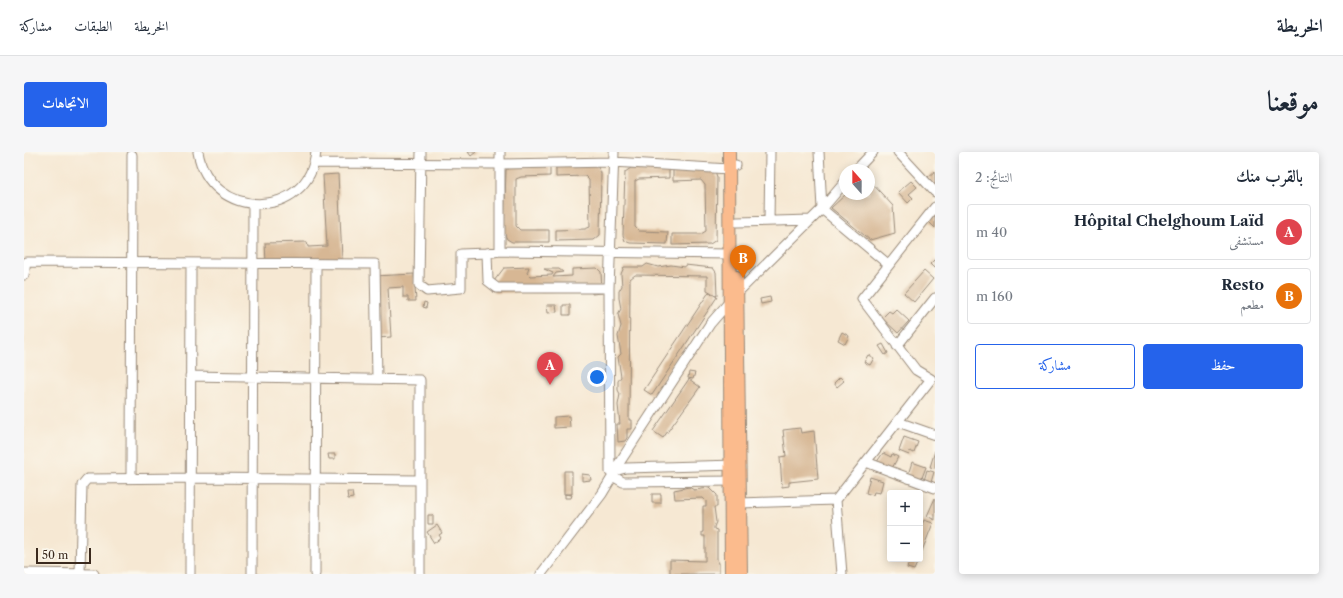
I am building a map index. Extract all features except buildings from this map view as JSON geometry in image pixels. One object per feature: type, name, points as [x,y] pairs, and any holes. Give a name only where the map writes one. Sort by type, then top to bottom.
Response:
[{"type":"main road","points":[[729,152],[733,167],[737,222],[736,481],[730,574]]},
{"type":"main road","points":[[736,152],[733,167],[729,304],[736,465]]},
{"type":"main road","points":[[736,481],[741,503],[741,574]]},
{"type":"street","points":[[198,152],[202,169],[214,187],[232,199],[253,205],[273,202],[291,194],[309,175],[314,163],[316,152]]},
{"type":"street","points":[[421,152],[418,284],[427,291],[461,288],[461,254],[500,251],[730,254]]},
{"type":"street","points":[[500,152],[500,251]]},
{"type":"street","points":[[602,494],[614,484],[615,476],[610,450],[609,288],[614,152]]},
{"type":"street","points":[[769,221],[770,152]]},
{"type":"street","points":[[819,152],[822,209],[889,265]]},
{"type":"street","points":[[898,152],[935,192]]},
{"type":"street","points":[[861,164],[869,154]]},
{"type":"street","points":[[131,478],[132,155]]},
{"type":"street","points":[[314,163],[420,162],[501,164],[613,162],[733,167]]},
{"type":"street","points":[[541,574],[623,466],[710,324],[737,293],[822,209],[839,189]]},
{"type":"street","points":[[252,574],[253,205]]},
{"type":"street","points":[[842,574],[836,500],[933,380],[916,370],[862,299],[935,208]]},
{"type":"street","points":[[737,222],[811,220]]},
{"type":"street","points":[[487,253],[488,281],[497,288],[609,288]]},
{"type":"street","points":[[24,274],[26,262],[375,264],[376,378]]},
{"type":"street","points":[[190,263],[190,574]]},
{"type":"street","points":[[315,574],[316,264]]},
{"type":"street","points":[[897,346],[935,298]]},
{"type":"street","points":[[190,376],[376,378],[420,380],[420,574]]},
{"type":"street","points":[[898,422],[935,436]]},
{"type":"street","points":[[610,450],[623,466]]},
{"type":"street","points":[[866,462],[935,488]]},
{"type":"street","points":[[623,466],[736,465]]},
{"type":"street","points":[[615,476],[736,481]]},
{"type":"street","points":[[80,574],[82,485],[87,479],[253,478],[420,480]]},
{"type":"street","points":[[741,503],[836,500]]},
{"type":"street","points":[[24,573],[94,574]]},
{"type":"place","name":"Resto","points":[[743,278]]},
{"type":"place","name":"Hôpital Chelghoum Laïd","points":[[550,385]]}]
